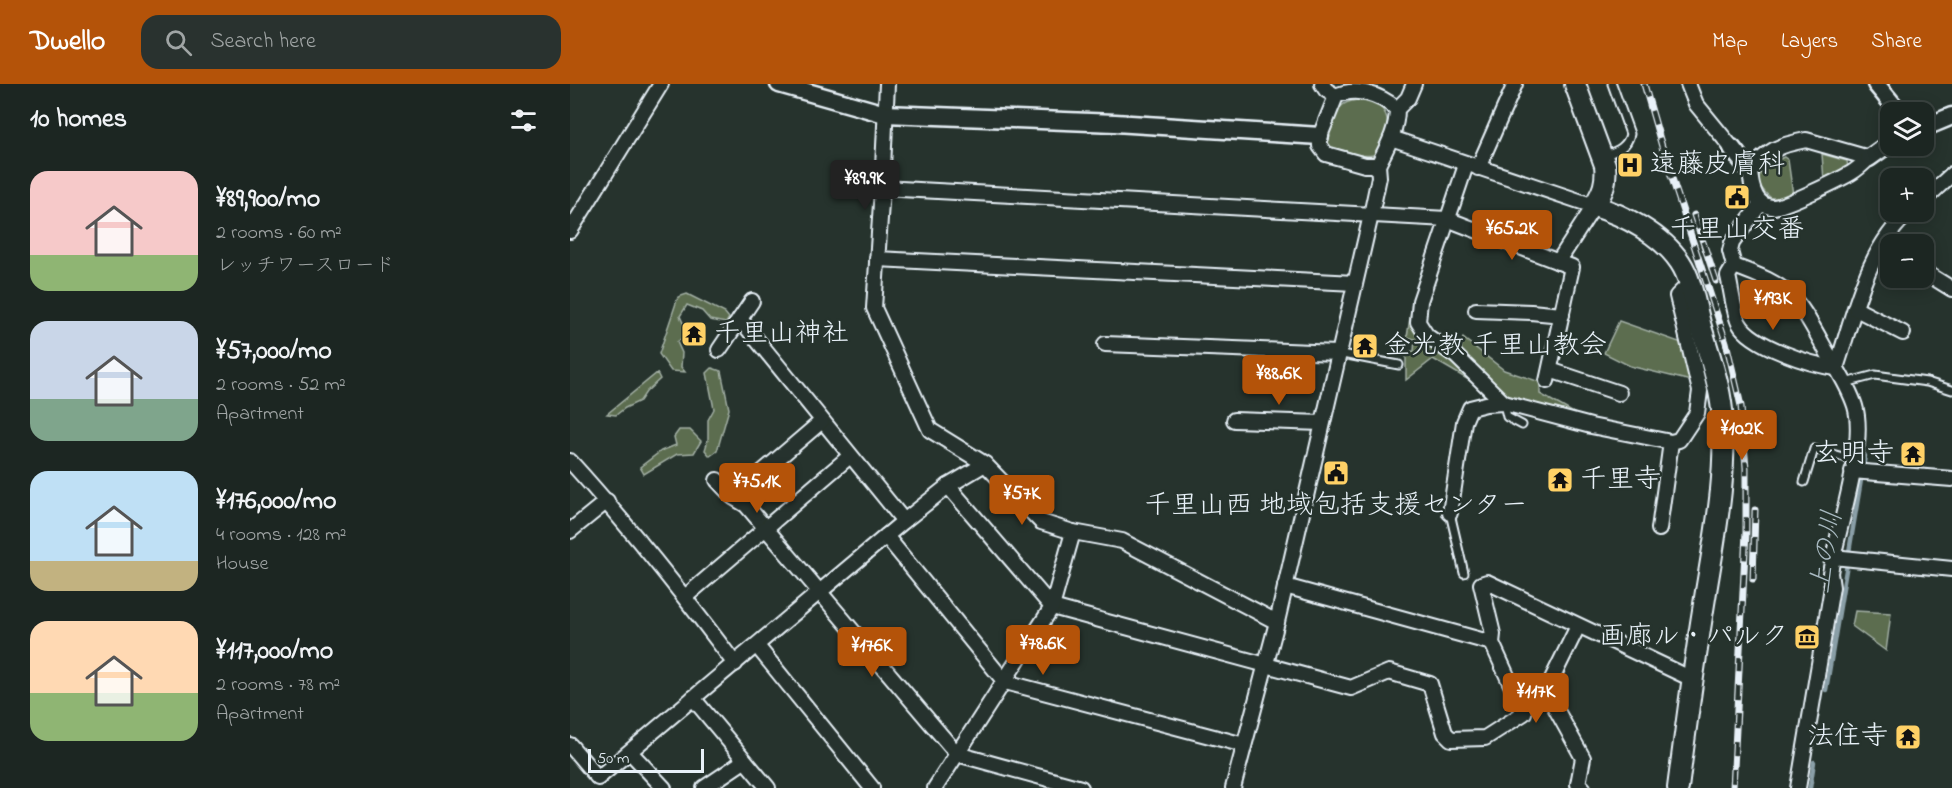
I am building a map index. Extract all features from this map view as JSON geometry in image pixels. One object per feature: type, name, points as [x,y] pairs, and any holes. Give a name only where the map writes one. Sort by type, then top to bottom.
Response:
[{"type":"main road","points":[[1575,84],[1602,156],[1606,177],[1604,190],[1594,206],[1617,213],[1631,221],[1667,248],[1680,263],[1689,284],[1715,374],[1722,409],[1722,492],[1692,679],[1678,788]]},
{"type":"street","points":[[570,231],[661,84]]},
{"type":"street","points":[[779,84],[885,114],[1115,123],[1320,136]]},
{"type":"street","points":[[887,84],[874,308],[930,430],[985,464],[1041,522],[1073,532],[1122,541],[1277,622]]},
{"type":"street","points":[[1322,84],[1326,90],[1336,96]]},
{"type":"street","points":[[1233,788],[1277,622],[1337,353],[1371,215],[1379,177],[1378,165],[1391,138],[1397,120],[1397,109],[1408,98],[1414,84]]},
{"type":"street","points":[[1504,404],[1456,356],[1427,336],[1419,322],[1420,301],[1447,219],[1515,84]]},
{"type":"street","points":[[1688,84],[1696,104],[1750,171],[1752,188],[1761,203],[1773,207],[1789,202],[1852,173],[1880,150]]},
{"type":"street","points":[[1876,84],[1891,102]]},
{"type":"street","points":[[1378,165],[1365,165],[1326,154],[1320,146],[1320,136],[1336,96],[1347,90],[1361,88],[1388,101],[1397,109]]},
{"type":"street","points":[[1934,123],[1952,116]]},
{"type":"street","points":[[1391,138],[1594,206],[1558,262]]},
{"type":"street","points":[[1750,171],[1764,154],[1790,143],[1806,140],[1869,158]]},
{"type":"street","points":[[1934,191],[1952,174]]},
{"type":"street","points":[[882,188],[1447,219],[1572,267],[1549,375],[1619,393]]},
{"type":"street","points":[[1761,203],[1732,243],[1730,251],[1734,266],[1728,276],[1739,323],[1761,344],[1818,366],[1836,368]]},
{"type":"street","points":[[1836,368],[1856,309],[1880,259]]},
{"type":"street","points":[[877,260],[1355,283]]},
{"type":"street","points":[[1734,266],[1767,278],[1788,292],[1803,309],[1845,383],[1857,417],[1858,469],[1836,558],[1830,573],[1832,587],[1798,788]]},
{"type":"street","points":[[1934,278],[1952,289]]},
{"type":"street","points":[[1450,513],[1464,422],[1470,408],[1486,404],[1504,404],[1591,426],[1671,442],[1679,440],[1697,413],[1700,392],[1677,296],[1689,284]]},
{"type":"street","points":[[719,350],[752,301]]},
{"type":"street","points":[[1856,309],[1903,333]]},
{"type":"street","points":[[1476,310],[1562,315]]},
{"type":"street","points":[[740,319],[904,521]]},
{"type":"street","points":[[1105,344],[1337,353]]},
{"type":"street","points":[[1234,420],[1322,423]]},
{"type":"street","points":[[734,497],[822,421]]},
{"type":"street","points":[[1659,529],[1671,442]]},
{"type":"street","points":[[685,597],[850,456]]},
{"type":"street","points":[[570,461],[607,501],[685,597],[735,664]]},
{"type":"street","points":[[572,751],[599,783],[630,752],[904,521],[948,486],[985,464]]},
{"type":"street","points":[[1858,469],[1952,479]]},
{"type":"street","points":[[717,480],[746,505],[957,754],[1081,788]]},
{"type":"street","points":[[948,486],[1052,607],[1351,688],[1389,672],[1430,684],[1445,733],[1451,739],[1485,738],[1524,713],[1492,643],[1481,584],[1487,582],[1692,679]]},
{"type":"street","points":[[570,531],[607,501]]},
{"type":"street","points":[[935,788],[1052,607],[1073,532]]},
{"type":"street","points":[[886,536],[1005,682],[1244,745]]},
{"type":"street","points":[[1836,558],[1952,569]]},
{"type":"street","points":[[1285,586],[1492,643]]},
{"type":"street","points":[[1578,626],[1545,691],[1583,758],[1578,784],[1583,788]]},
{"type":"street","points":[[757,646],[872,788]]},
{"type":"street","points":[[693,698],[768,788]]},
{"type":"street","points":[[630,752],[663,788]]},
{"type":"street","points":[[704,788],[744,761]]},
{"type":"lane","points":[[1602,156],[1622,148],[1628,142],[1630,134],[1612,84]]},
{"type":"lane","points":[[1337,353],[1399,365]]},
{"type":"lane","points":[[1845,383],[1875,375],[1927,382],[1952,390]]},
{"type":"lane","points":[[1504,404],[1507,417],[1522,425]]},
{"type":"lane","points":[[1804,483],[1814,449],[1858,469]]},
{"type":"lane","points":[[1450,513],[1464,573]]},
{"type":"green space","points":[[1357,100],[1378,105],[1387,118],[1384,138],[1374,155],[1359,155],[1322,145],[1328,125],[1334,122],[1341,106]]},
{"type":"green space","points":[[1822,154],[1847,161],[1848,169],[1824,180]]},
{"type":"green space","points":[[1784,157],[1788,160],[1793,195],[1789,198],[1771,198],[1760,184],[1760,173],[1769,164]]},
{"type":"green space","points":[[687,294],[725,313],[729,318],[726,323],[710,320],[702,311],[687,305],[680,316],[685,336],[677,342],[682,353],[681,367],[685,372],[671,371],[659,354],[678,297]]},
{"type":"green space","points":[[1411,311],[1412,320],[1479,386],[1433,359],[1406,380],[1406,352],[1414,351],[1415,339],[1407,337]]},
{"type":"green space","points":[[1619,321],[1682,343],[1691,381],[1630,366],[1604,353]]},
{"type":"green space","points":[[1463,338],[1504,370],[1540,382],[1540,394],[1579,416],[1507,397],[1461,350]]},
{"type":"green space","points":[[712,368],[721,371],[729,409],[717,451],[710,456],[705,450],[708,440],[708,420],[714,409],[707,373]]},
{"type":"green space","points":[[657,373],[660,379],[640,401],[616,415],[607,414]]},
{"type":"green space","points":[[679,430],[690,430],[701,441],[694,453],[677,454],[644,474],[640,467],[661,451],[676,445],[674,437]]},
{"type":"green space","points":[[1855,611],[1891,613],[1886,651],[1852,626]]},
{"type":"waterway","name":"上の川","points":[[1826,690],[1865,456]]},
{"type":"waterway","name":"上の川","points":[[1810,788],[1814,762]]},
{"type":"railway","points":[[1644,84],[1665,157],[1726,342],[1741,406],[1746,468],[1746,532],[1733,788]]},
{"type":"railway","points":[[1694,215],[1716,281]]},
{"type":"railway","points":[[1753,579],[1755,510]]},
{"type":"place","name":"遠藤皮膚科","points":[[1630,165]]},
{"type":"place","name":"千里山交番","points":[[1737,197]]},
{"type":"place","name":"千里山神社","points":[[694,334]]},
{"type":"place","name":"金光教 千里山教会","points":[[1365,346]]},
{"type":"place","name":"玄明寺","points":[[1913,454]]},
{"type":"place","name":"千里山西 地域包括支援センター","points":[[1336,473]]},
{"type":"place","name":"千里寺","points":[[1560,480]]},
{"type":"place","name":"画廊ル・パルク","points":[[1807,637]]},
{"type":"place","name":"法住寺","points":[[1908,737]]}]
